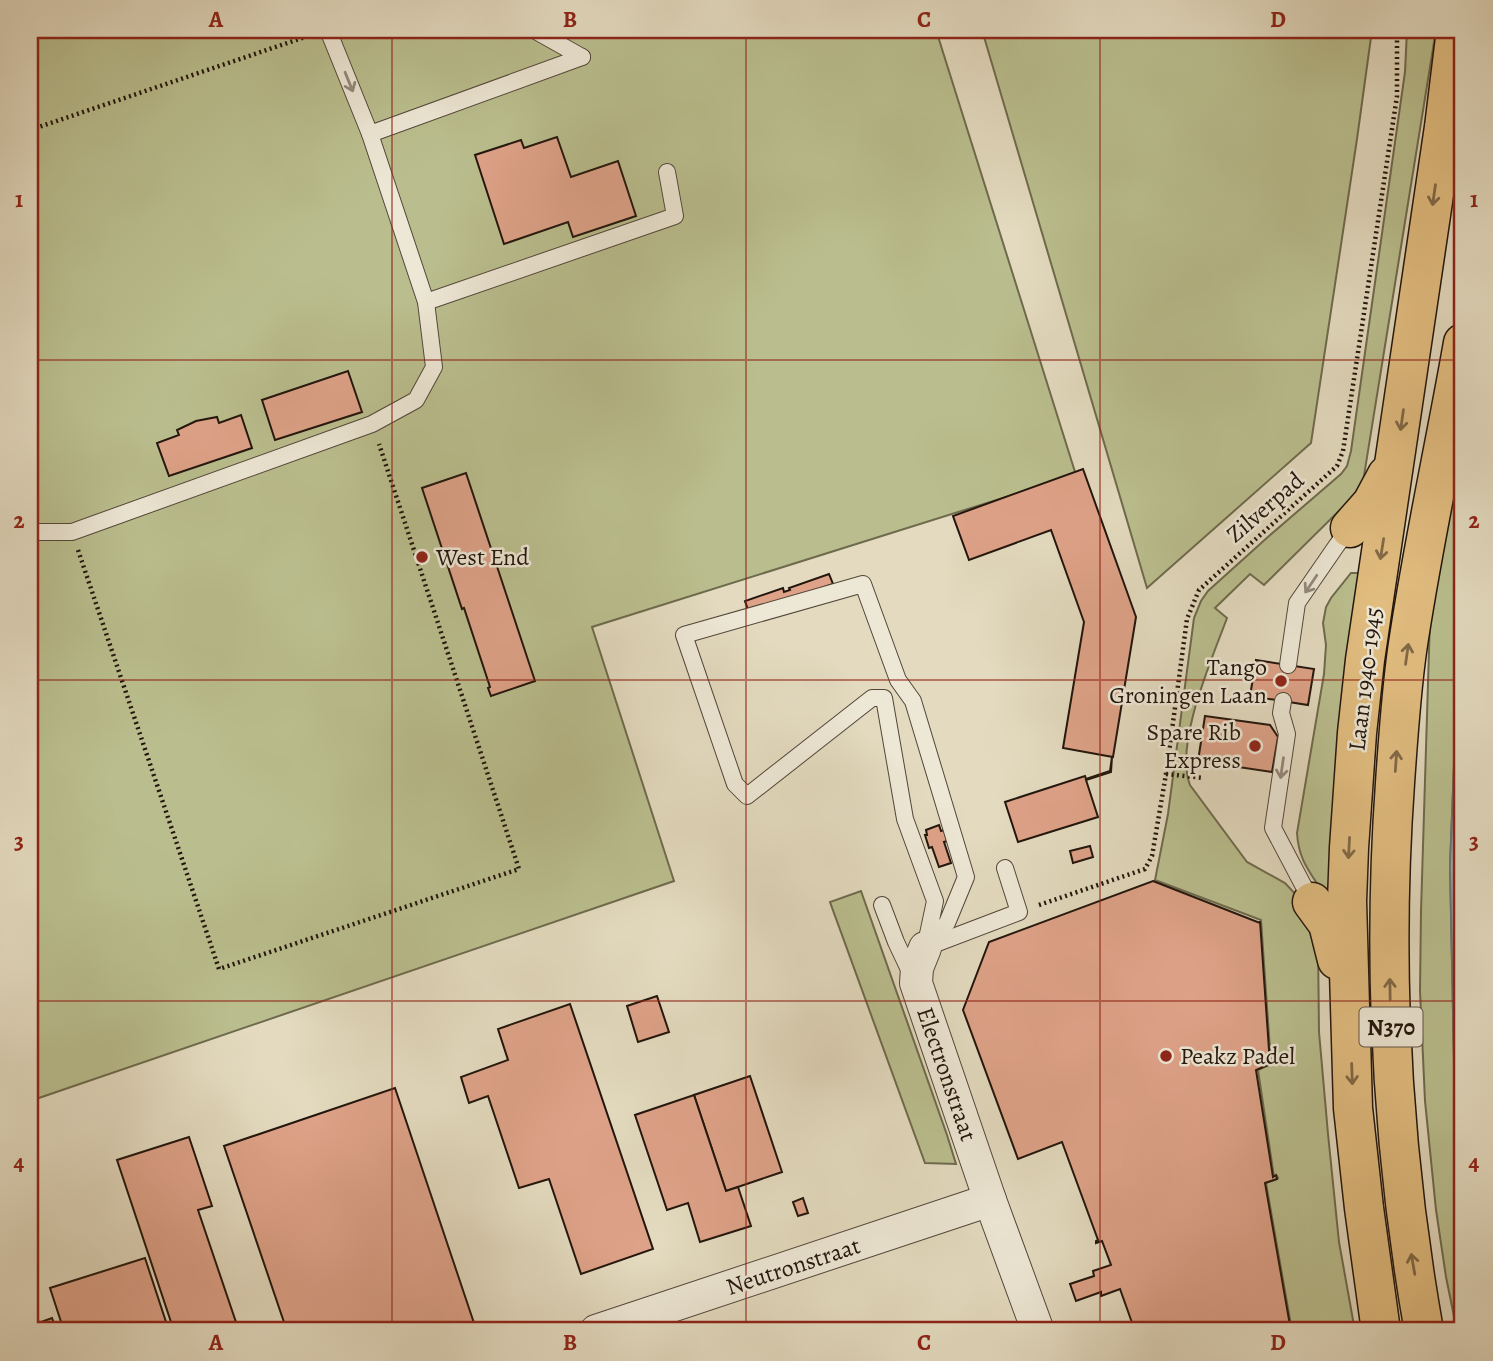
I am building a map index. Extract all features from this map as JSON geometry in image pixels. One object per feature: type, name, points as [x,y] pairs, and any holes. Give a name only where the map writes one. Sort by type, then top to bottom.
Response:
[{"type":"highway","name":"Laan 1940-1945","points":[[1381,1331],[1353,1108],[1347,901],[1349,848],[1365,660],[1444,128],[1456,30]]},
{"type":"highway","name":"Laan 1940-1945","points":[[1424,1331],[1402,1181],[1391,1040],[1391,835],[1407,652],[1463,343]]},
{"type":"highway","name":"N370","points":[[1350,528],[1372,503],[1396,457]]},
{"type":"highway","name":"N370","points":[[1312,902],[1328,924],[1350,1006]]},
{"type":"street","name":"Electronstraat","points":[[925,948],[917,968],[916,983],[1038,1331]]},
{"type":"street","name":"Neutronstraat","points":[[596,1331],[990,1200]]},
{"type":"lane","points":[[370,134],[582,57],[534,30]]},
{"type":"lane","points":[[30,532],[72,532],[372,424],[416,400],[434,368],[426,302],[370,134],[320,32]]},
{"type":"lane","points":[[426,302],[675,216],[667,172]]},
{"type":"lane","points":[[1288,665],[1297,603],[1350,528]]},
{"type":"lane","points":[[863,584],[898,680],[913,701],[966,877],[947,923],[925,948],[934,901],[905,819],[884,698],[872,698],[747,796],[735,784],[684,635],[863,584]]},
{"type":"lane","points":[[1283,701],[1281,713],[1287,734],[1273,828],[1312,902]]},
{"type":"lane","points":[[925,948],[1019,912],[1005,868]]},
{"type":"lane","points":[[882,905],[916,983]]},
{"type":"path","name":"Zilverpad","points":[[1019,912],[1145,869],[1152,856],[1166,775],[1187,619],[1199,590],[1337,466],[1343,451],[1397,96],[1397,30]]},
{"type":"path","points":[[30,130],[320,32]]},
{"type":"path","points":[[72,532],[219,970],[519,869],[372,424]]},
{"type":"path","points":[[1166,775],[1204,778]]},
{"type":"green space","name":"West End","points":[[30,30],[936,30],[1076,475],[592,627],[674,881],[30,1101]]},
{"type":"green space","points":[[982,30],[1372,30],[1311,443],[1147,588]]},
{"type":"green space","points":[[1407,30],[1436,30],[1363,482],[1354,496],[1264,585],[1250,574],[1215,608],[1227,618],[1204,678],[1187,747],[1186,768],[1190,785],[1247,862],[1285,883],[1300,899],[1318,944],[1319,1032],[1328,1134],[1339,1242],[1355,1331],[1292,1331],[1266,1183],[1278,1178],[1274,1177],[1258,1070],[1271,1064],[1261,920],[1155,880],[1168,814],[1194,618],[1201,601],[1208,591],[1347,466],[1405,72]]},
{"type":"green space","points":[[1463,437],[1463,566],[1458,624],[1450,866],[1455,1108],[1463,1158],[1463,1331],[1457,1331],[1436,1210],[1425,1101],[1420,991],[1430,618]]},
{"type":"green space","points":[[1351,573],[1362,573],[1332,910],[1301,856],[1297,833],[1324,674],[1326,645],[1323,623],[1326,607]]},
{"type":"green space","points":[[861,891],[956,1164],[925,1163],[830,902]]},
{"type":"water","points":[[1463,566],[1463,1158],[1455,1108],[1450,866],[1458,624]]},
{"type":"building","points":[[557,137],[571,177],[618,161],[636,216],[573,237],[568,222],[504,244],[475,155],[521,140],[524,148]]},
{"type":"building","points":[[348,371],[362,412],[275,440],[262,400]]},
{"type":"building","points":[[241,415],[252,448],[169,476],[157,443],[179,435],[177,430],[196,421],[217,417],[219,423]]},
{"type":"building","points":[[1083,469],[1136,617],[1113,757],[1063,748],[1084,622],[1051,530],[969,560],[953,516]]},
{"type":"building","points":[[466,473],[535,681],[491,696],[422,488]]},
{"type":"building","points":[[829,574],[833,584],[749,613],[745,601],[783,588],[784,592]]},
{"type":"building","points":[[1256,660],[1314,669],[1308,705],[1250,696]]},
{"type":"building","points":[[1205,716],[1270,725],[1278,737],[1272,772],[1198,761]]},
{"type":"building","points":[[1112,757],[1111,772],[1086,780],[1098,817],[1018,842],[1005,802],[1085,776],[1086,779],[1110,771]]},
{"type":"building","points":[[939,825],[941,831],[944,830],[947,841],[944,842],[951,863],[939,867],[925,835],[926,830]]},
{"type":"building","points":[[1090,846],[1093,857],[1073,863],[1070,851]]},
{"type":"building","points":[[1153,881],[1260,921],[1270,1064],[1256,1070],[1273,1177],[1276,1175],[1277,1179],[1265,1183],[1291,1331],[1135,1331],[1120,1289],[1101,1296],[1101,1292],[1076,1301],[1070,1284],[1094,1276],[1093,1271],[1111,1265],[1102,1241],[1096,1243],[1098,1240],[1062,1142],[1018,1159],[963,1010],[989,942]]},
{"type":"building","points":[[657,996],[669,1032],[638,1042],[627,1006]]},
{"type":"building","points":[[570,1004],[653,1249],[581,1274],[549,1179],[519,1188],[488,1096],[469,1103],[461,1077],[508,1060],[498,1029]]},
{"type":"building","points":[[750,1076],[782,1172],[726,1191],[694,1095]]},
{"type":"building","points":[[395,1088],[475,1326],[458,1331],[287,1331],[224,1146]]},
{"type":"building","points":[[694,1095],[726,1191],[738,1187],[751,1226],[700,1242],[688,1203],[667,1210],[635,1115]]},
{"type":"building","points":[[189,1137],[212,1206],[198,1210],[239,1331],[174,1331],[117,1160]]},
{"type":"building","points":[[803,1198],[808,1213],[798,1216],[793,1202]]},
{"type":"building","points":[[145,1258],[169,1331],[64,1331],[50,1288]]},
{"type":"building","points":[[30,1296],[39,1323],[30,1326]]},
{"type":"building","points":[[52,1318],[57,1331],[30,1331],[30,1326]]},
{"type":"place","name":"West End","points":[[422,557]]},
{"type":"place","name":"Tango Groningen Laan","points":[[1281,681]]},
{"type":"place","name":"Spare Rib Express","points":[[1255,746]]},
{"type":"place","name":"Peakz Padel","points":[[1166,1056]]}]
